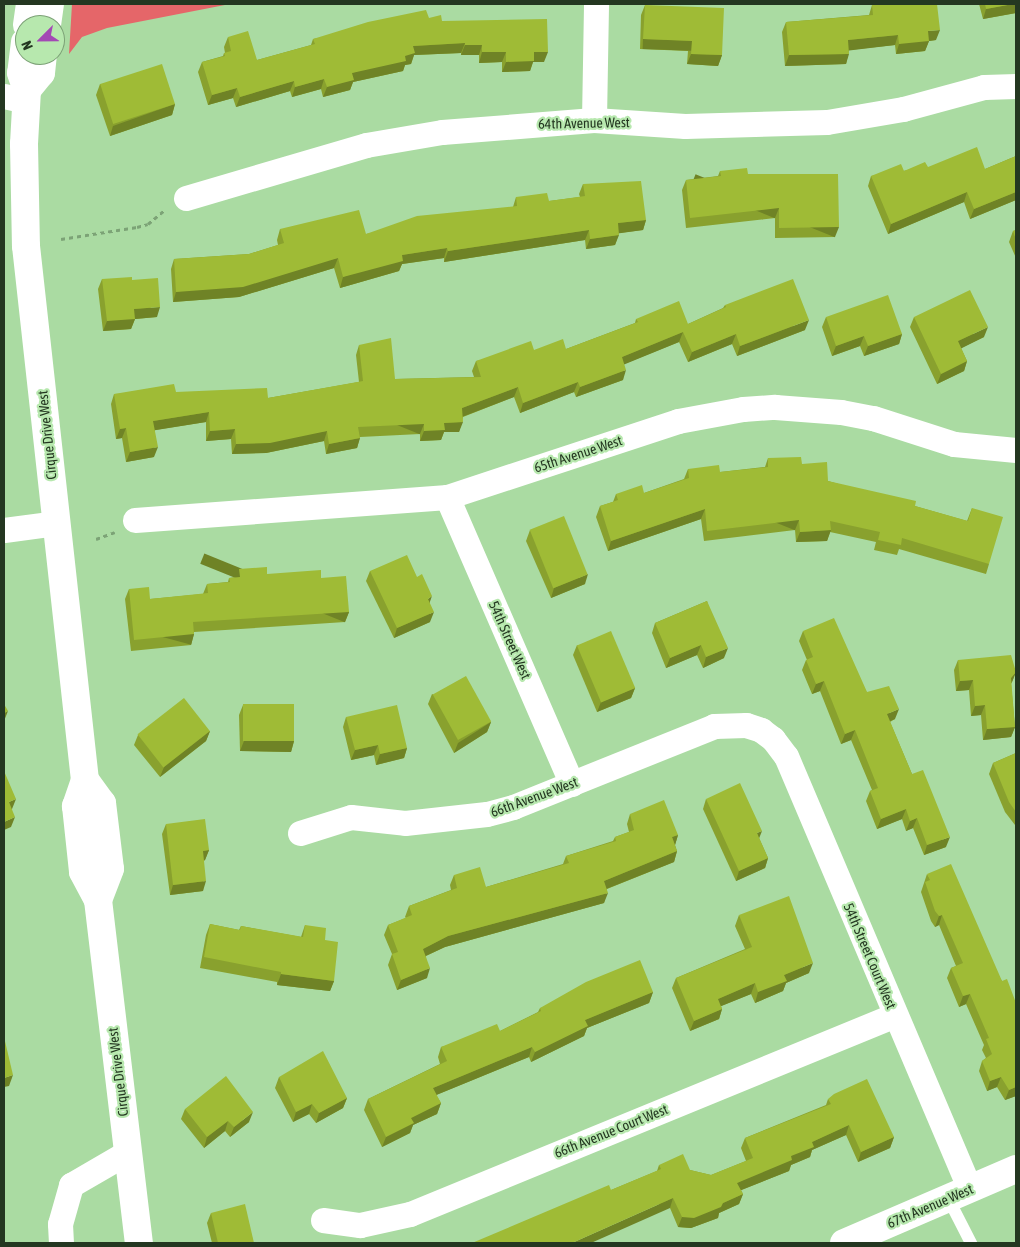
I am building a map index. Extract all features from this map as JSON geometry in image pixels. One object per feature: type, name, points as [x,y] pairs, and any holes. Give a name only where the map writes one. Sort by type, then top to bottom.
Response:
[{"type":"main road","name":"Cirque Drive West","points":[[22,65],[19,96],[26,246],[85,780],[76,806],[83,872],[98,900],[139,1243]]},
{"type":"main road","points":[[19,96],[41,74],[42,65]]},
{"type":"main road","name":"67th Avenue West","points":[[844,1243],[1016,1169]]},
{"type":"street","points":[[594,120],[596,4]]},
{"type":"street","name":"64th Avenue West","points":[[186,198],[366,145],[508,125],[594,120],[685,126],[827,122],[903,109],[984,87],[1016,86]]},
{"type":"street","name":"65th Avenue West","points":[[135,520],[447,497],[678,420],[743,409],[775,407],[841,412],[897,425],[954,444],[991,450],[1016,450]]},
{"type":"street","name":"54th Street West","points":[[447,497],[572,784]]},
{"type":"street","points":[[4,530],[56,523]]},
{"type":"street","name":"66th Avenue West","points":[[300,833],[351,817],[405,823],[460,819],[513,807],[714,726],[746,725],[760,730]]},
{"type":"street","name":"54th Street Court West","points":[[760,730],[773,740],[786,756],[895,1014],[959,1193]]},
{"type":"street","name":"66th Avenue Court West","points":[[323,1220],[360,1225],[410,1214],[895,1014]]},
{"type":"street","points":[[61,1243],[60,1224],[71,1185],[128,1152]]},
{"type":"lane","points":[[959,1193],[971,1243]]},
{"type":"path","points":[[61,239],[148,224],[186,198]]},
{"type":"shaded area","points":[[72,4],[230,4],[107,28],[82,37],[69,54]]},
{"type":"building","points":[[937,4],[940,30],[928,31],[929,41],[899,44],[898,35],[848,40],[849,54],[789,55],[786,22],[873,15],[872,5]]},
{"type":"building","points":[[985,4],[1013,4],[986,9]]},
{"type":"building","points":[[645,5],[724,8],[722,55],[691,54],[692,41],[643,39]]},
{"type":"building","points":[[426,10],[429,18],[441,15],[442,21],[547,19],[548,52],[534,52],[534,61],[506,62],[506,52],[482,52],[482,45],[465,45],[465,43],[413,46],[415,53],[405,56],[406,61],[352,73],[354,80],[327,87],[324,79],[295,87],[294,81],[240,97],[237,88],[212,95],[202,62],[225,56],[224,53],[231,51],[228,37],[248,31],[257,60],[315,44],[313,39],[368,22]]},
{"type":"building","points":[[162,64],[175,104],[113,124],[100,84]]},
{"type":"building","points":[[977,147],[985,169],[1016,156],[1016,192],[974,209],[967,192],[891,224],[871,176],[901,164],[904,171],[925,162],[928,167]]},
{"type":"building","points":[[747,168],[748,174],[838,174],[839,227],[779,228],[779,208],[690,218],[686,180],[721,176],[720,171]]},
{"type":"building","points":[[641,181],[646,220],[618,223],[619,235],[590,239],[589,230],[448,251],[447,248],[402,255],[403,261],[343,277],[338,258],[243,287],[176,292],[174,259],[249,254],[284,243],[280,229],[359,210],[366,234],[417,216],[517,206],[516,197],[547,193],[549,201],[585,196],[583,184]]},
{"type":"building","points":[[132,277],[132,280],[158,278],[160,307],[134,309],[135,319],[107,321],[102,279]]},
{"type":"building","points":[[793,279],[809,320],[740,346],[736,334],[692,352],[683,332],[622,357],[626,370],[580,387],[578,382],[523,403],[518,387],[462,408],[463,422],[444,423],[445,430],[424,431],[424,424],[358,427],[360,438],[329,444],[327,431],[270,443],[236,444],[235,429],[210,431],[209,412],[153,421],[158,447],[130,452],[126,428],[120,429],[114,394],[174,384],[176,392],[267,388],[268,398],[363,381],[359,345],[391,338],[395,379],[481,377],[476,361],[531,341],[534,350],[563,339],[566,349],[638,322],[636,319],[679,301],[688,324],[726,307],[725,305]]},
{"type":"building","points":[[970,290],[988,327],[958,341],[967,361],[941,374],[914,317]]},
{"type":"building","points":[[888,295],[902,334],[868,346],[864,336],[836,346],[826,317]]},
{"type":"building","points":[[801,457],[802,464],[827,462],[828,481],[916,501],[915,506],[968,521],[972,508],[1003,517],[989,564],[902,538],[901,545],[878,540],[880,532],[830,521],[831,530],[800,532],[799,520],[707,531],[705,509],[611,541],[600,506],[618,500],[616,494],[642,485],[644,493],[689,478],[688,469],[719,465],[720,472],[768,467],[768,458]]},
{"type":"building","points":[[564,516],[588,574],[553,588],[530,530]]},
{"type":"building","points":[[407,555],[417,577],[422,574],[432,596],[428,599],[434,612],[397,628],[370,571]]},
{"type":"building","points":[[267,567],[267,574],[321,570],[321,578],[346,576],[349,612],[193,622],[194,634],[134,640],[129,589],[149,587],[150,599],[208,593],[207,584],[230,582],[229,578],[240,577],[239,569]]},
{"type":"building","points":[[707,601],[728,648],[706,657],[701,645],[670,658],[655,623]]},
{"type":"building","points":[[834,618],[867,692],[889,686],[899,709],[887,714],[912,774],[923,770],[950,837],[927,845],[917,818],[910,821],[906,809],[881,819],[870,791],[878,788],[855,730],[845,734],[824,681],[816,684],[806,660],[813,657],[803,631]]},
{"type":"building","points":[[611,631],[635,688],[601,703],[577,645]]},
{"type":"building","points":[[1011,655],[1016,672],[1011,678],[1015,727],[987,729],[985,705],[975,706],[973,680],[960,681],[958,660]]},
{"type":"building","points":[[466,676],[491,721],[458,740],[433,694]]},
{"type":"building","points":[[184,698],[210,731],[163,767],[138,734]]},
{"type":"building","points":[[4,704],[8,711],[4,713]]},
{"type":"building","points":[[243,704],[294,704],[294,741],[243,741]]},
{"type":"building","points":[[397,705],[407,748],[380,754],[378,745],[355,750],[346,717]]},
{"type":"building","points":[[1016,753],[1016,812],[1009,802],[993,763]]},
{"type":"building","points":[[4,771],[16,799],[9,802],[15,817],[4,822]]},
{"type":"building","points":[[740,783],[762,831],[757,833],[768,858],[739,871],[706,799]]},
{"type":"building","points":[[664,800],[678,835],[672,837],[677,851],[604,881],[608,893],[448,936],[423,949],[430,968],[401,980],[392,954],[398,952],[388,925],[412,915],[409,906],[457,888],[454,875],[480,867],[486,887],[569,863],[566,856],[616,841],[615,837],[634,830],[630,814]]},
{"type":"building","points":[[205,819],[209,850],[203,851],[206,881],[173,885],[166,824]]},
{"type":"building","points":[[951,864],[1002,981],[1007,979],[1016,1003],[1016,1087],[1009,1090],[1001,1077],[990,1081],[982,1061],[992,1054],[986,1039],[989,1038],[970,994],[963,996],[951,968],[963,963],[942,915],[939,916],[935,911],[925,882],[930,880],[927,874]]},
{"type":"building","points":[[789,896],[813,963],[784,975],[787,981],[758,992],[755,983],[718,999],[722,1009],[694,1021],[676,978],[752,947],[739,915]]},
{"type":"building","points":[[210,924],[240,930],[241,926],[303,937],[305,925],[326,928],[325,940],[338,942],[334,981],[281,974],[281,972],[204,957]]},
{"type":"building","points":[[640,960],[653,992],[585,1020],[588,1026],[535,1052],[532,1047],[433,1088],[441,1103],[411,1118],[414,1123],[386,1137],[368,1099],[447,1061],[441,1047],[497,1024],[500,1031],[541,1011],[540,1008],[586,982]]},
{"type":"building","points":[[4,1037],[13,1075],[4,1078]]},
{"type":"building","points":[[323,1051],[347,1098],[319,1113],[312,1104],[296,1112],[279,1077]]},
{"type":"building","points":[[226,1076],[253,1112],[234,1127],[228,1121],[207,1137],[185,1109]]},
{"type":"building","points":[[867,1079],[894,1137],[861,1152],[849,1125],[812,1142],[814,1147],[791,1156],[792,1160],[737,1183],[743,1194],[723,1203],[721,1207],[694,1218],[682,1217],[673,1198],[572,1243],[472,1243],[609,1185],[611,1190],[661,1169],[659,1165],[683,1154],[690,1170],[711,1175],[753,1158],[745,1138],[831,1104],[828,1099],[834,1094]]},
{"type":"building","points":[[245,1204],[254,1243],[218,1243],[211,1213]]}]
